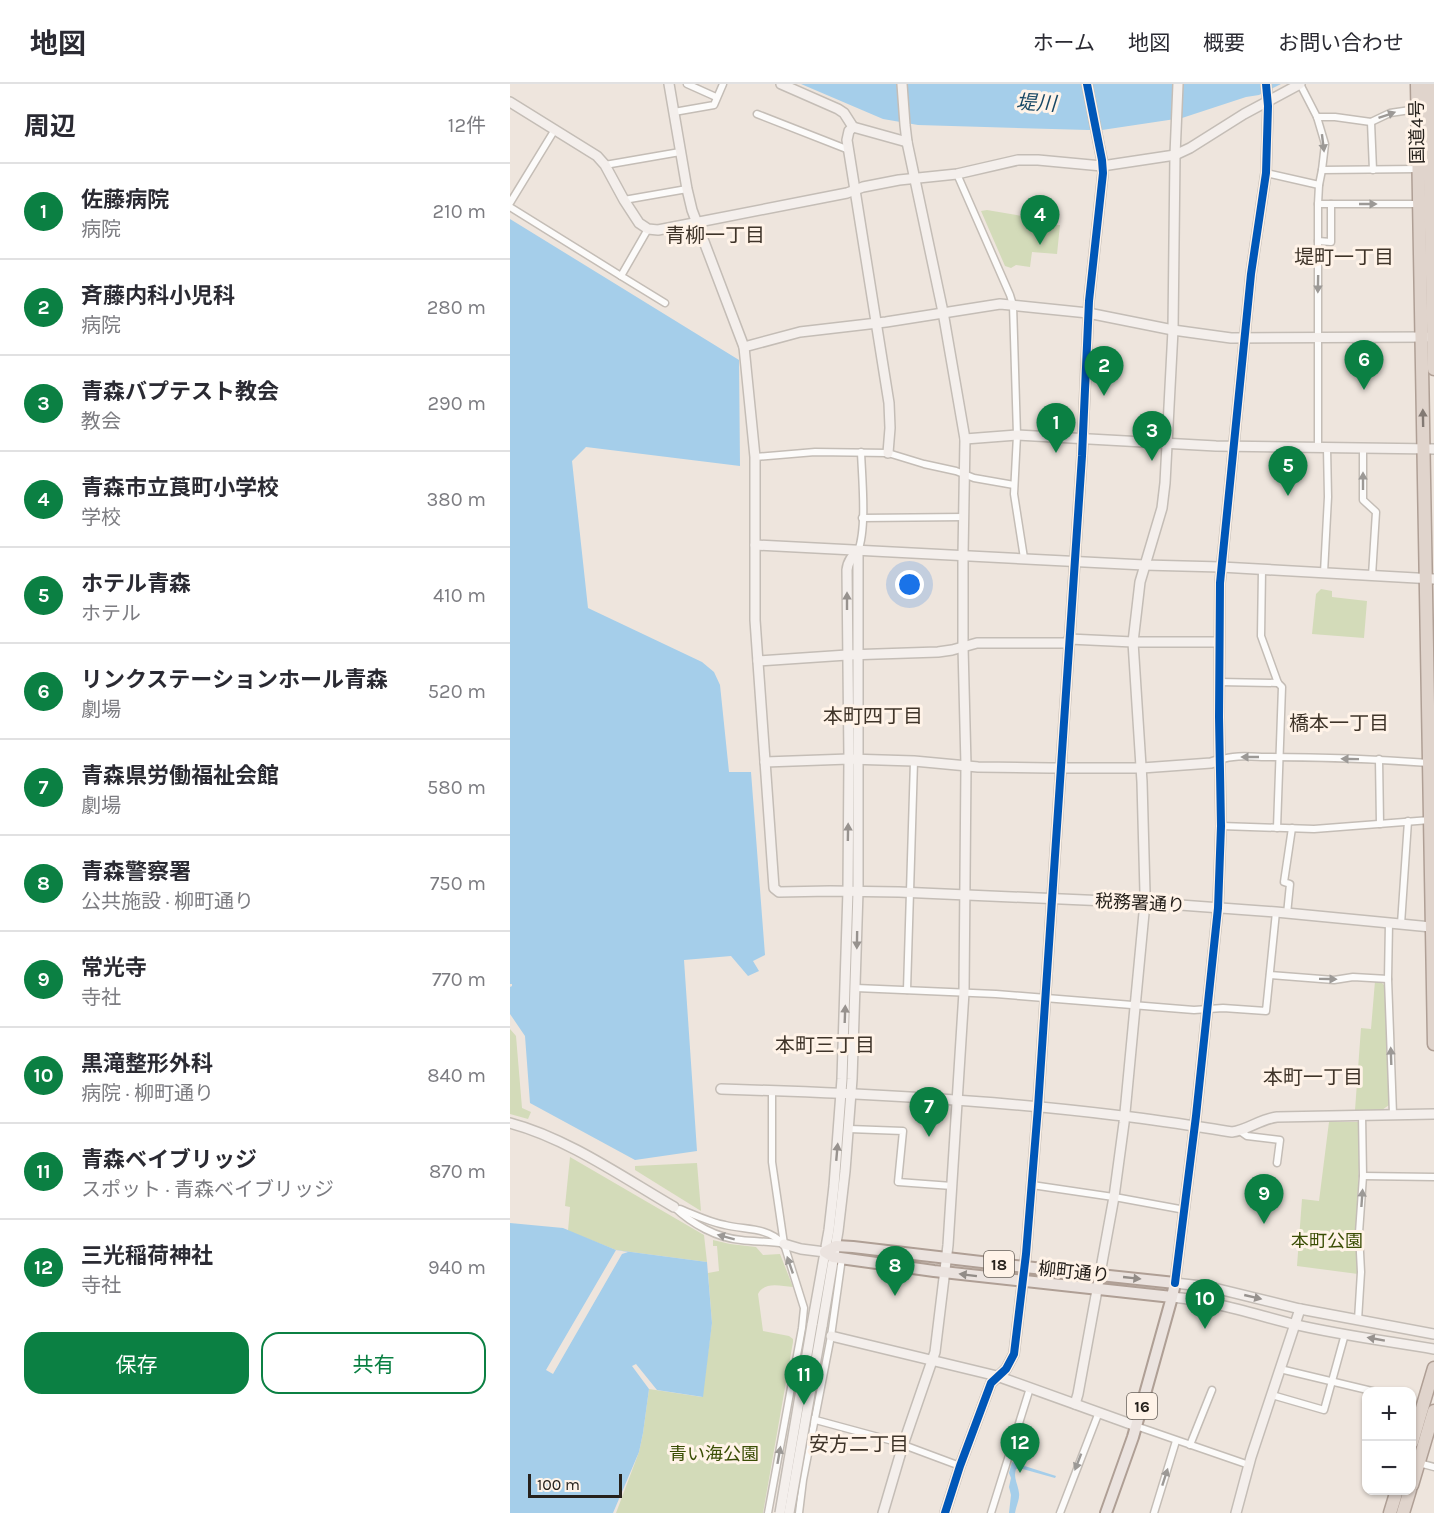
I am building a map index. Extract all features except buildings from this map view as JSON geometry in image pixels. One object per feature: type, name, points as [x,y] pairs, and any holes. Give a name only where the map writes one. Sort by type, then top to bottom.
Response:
[{"type":"highway","name":"国道4号","points":[[1417,84],[1419,204],[1429,337],[1434,369]]},
{"type":"highway","name":"国道4号","points":[[1428,84],[1432,146],[1433,245],[1429,337],[1429,763],[1432,820],[1434,1044]]},
{"type":"highway","points":[[1412,1441],[1434,1368]]},
{"type":"highway","points":[[1416,1470],[1424,1406]]},
{"type":"highway","points":[[1390,1513],[1396,1495]]},
{"type":"highway","points":[[1403,1513],[1409,1495]]},
{"type":"main road","name":"柳町通り","points":[[834,1253],[946,1258],[1175,1283]]},
{"type":"main road","name":"柳町通り","points":[[834,1253],[945,1272],[1172,1297]]},
{"type":"main road","name":"16","points":[[1106,1513],[1136,1426],[1175,1283]]},
{"type":"street","points":[[669,84],[692,210],[744,347],[755,457],[755,590],[765,762],[854,759],[914,761],[978,767],[1142,768],[1211,763],[1229,757],[1280,757],[1379,759],[1429,763]]},
{"type":"street","points":[[687,84],[716,97]]},
{"type":"street","points":[[674,112],[714,105],[723,84]]},
{"type":"street","points":[[781,84],[838,109],[844,113],[853,127],[907,142]]},
{"type":"street","points":[[882,1513],[934,1352],[945,1272],[964,992],[965,439],[943,312],[907,142],[902,84]]},
{"type":"street","points":[[945,1513],[991,1383],[1006,1369],[1014,1354],[1025,1267],[1053,898],[1083,440],[1088,313],[1102,166],[1088,84]]},
{"type":"street","points":[[1075,1404],[1114,1197],[1125,1116],[1144,903],[1142,768],[1133,642],[1140,582],[1162,508],[1165,483],[1173,330],[1178,84]]},
{"type":"street","points":[[510,102],[597,156],[605,165],[639,223],[648,229],[658,230],[847,193],[863,187],[898,180],[957,174],[1027,159],[1102,166],[1175,155],[1244,114],[1267,93],[1300,84],[1317,117],[1325,144],[1318,204],[1317,338],[1322,448],[1328,497],[1324,573]]},
{"type":"street","points":[[1175,1283],[1195,1126],[1218,908],[1221,826],[1219,642],[1221,567],[1254,250],[1266,173],[1267,93]]},
{"type":"street","points":[[1317,117],[1371,122],[1390,113],[1417,109]]},
{"type":"street","points":[[758,114],[849,150]]},
{"type":"street","points":[[1371,122],[1373,170]]},
{"type":"street","points":[[853,127],[848,136],[849,150],[889,403],[888,453]]},
{"type":"street","points":[[554,131],[510,205],[665,303]]},
{"type":"street","points":[[605,165],[680,152]]},
{"type":"street","points":[[1322,170],[1418,169]]},
{"type":"street","points":[[1266,173],[1319,185]]},
{"type":"street","points":[[957,174],[1013,305],[1017,435],[1014,485],[1024,558]]},
{"type":"street","points":[[624,200],[687,189]]},
{"type":"street","points":[[1318,204],[1419,204]]},
{"type":"street","points":[[1318,241],[1331,242],[1331,204]]},
{"type":"street","points":[[621,276],[648,229]]},
{"type":"street","points":[[744,347],[800,332],[1000,304],[1088,313],[1173,330],[1244,339],[1429,337]]},
{"type":"street","points":[[965,439],[1017,435],[1233,446],[1429,449]]},
{"type":"street","points":[[1363,448],[1363,500],[1376,512],[1372,576]]},
{"type":"street","points":[[755,457],[815,452],[888,453],[974,478],[1014,485]]},
{"type":"street","points":[[799,1513],[803,1480],[831,1336],[834,1186],[846,1094],[855,988],[854,759],[848,564],[858,550],[861,540],[861,452]]},
{"type":"street","points":[[862,518],[964,517]]},
{"type":"street","points":[[755,545],[1430,579]]},
{"type":"street","points":[[1262,570],[1261,636],[1278,683],[1282,687],[1277,828]]},
{"type":"street","points":[[758,661],[938,652],[977,643],[1219,642]]},
{"type":"street","points":[[1219,681],[1278,683]]},
{"type":"street","points":[[1379,759],[1380,824]]},
{"type":"street","points":[[908,990],[914,761]]},
{"type":"street","name":"税務署通り","points":[[765,762],[774,888],[779,892],[853,891],[1053,898],[1276,912],[1433,927]]},
{"type":"street","points":[[1221,826],[1314,829],[1432,820]]},
{"type":"street","points":[[1401,924],[1408,821]]},
{"type":"street","points":[[1287,914],[1290,884],[1284,882],[1292,828]]},
{"type":"street","points":[[780,1513],[817,1326],[834,1253],[849,1129],[846,1094],[846,987],[853,891]]},
{"type":"street","points":[[855,988],[964,992],[1194,1010],[1223,1008],[1266,1011],[1276,912]]},
{"type":"street","points":[[1389,923],[1388,979],[1393,1114]]},
{"type":"street","points":[[1270,975],[1334,980],[1353,977],[1388,979]]},
{"type":"street","points":[[721,1089],[846,1094],[1038,1107],[1125,1116],[1232,1132],[1240,1131],[1268,1118],[1434,1114]]},
{"type":"street","points":[[768,1513],[804,1308],[783,1244],[772,1162],[772,1090]]},
{"type":"street","points":[[1358,1320],[1361,1272],[1359,1233],[1363,1176],[1362,1115]]},
{"type":"street","points":[[510,1123],[564,1144],[674,1207],[707,1230],[725,1238],[783,1244],[834,1253]]},
{"type":"street","points":[[849,1129],[903,1131],[898,1182],[952,1186]]},
{"type":"street","points":[[1240,1131],[1247,1136],[1280,1140],[1277,1163]]},
{"type":"street","points":[[1363,1176],[1434,1177]]},
{"type":"street","points":[[1032,1185],[1185,1210]]},
{"type":"street","points":[[674,1207],[720,1224],[769,1233],[783,1244]]},
{"type":"street","name":"柳町通り","points":[[1175,1283],[1210,1287],[1300,1309],[1434,1334]]},
{"type":"street","name":"柳町通り","points":[[1172,1297],[1194,1299],[1295,1325],[1434,1349]]},
{"type":"street","points":[[1240,1512],[1249,1465],[1300,1309]]},
{"type":"street","points":[[789,1513],[817,1326]]},
{"type":"street","points":[[1272,1395],[1324,1410],[1345,1334]]},
{"type":"street","points":[[831,1336],[997,1376],[1249,1465]]},
{"type":"street","points":[[1281,1369],[1362,1389]]},
{"type":"street","points":[[991,1513],[1030,1388]]},
{"type":"street","points":[[1190,1445],[1212,1390]]},
{"type":"street","points":[[1060,1513],[1099,1412]]},
{"type":"street","points":[[786,1414],[903,1445],[960,1467]]},
{"type":"street","points":[[1154,1513],[1176,1441]]},
{"type":"street","points":[[1418,1463],[1434,1467]]},
{"type":"green space","points":[[987,210],[1039,219],[1053,214],[1053,225],[1060,225],[1057,254],[1032,252],[1030,267],[1005,266],[981,211]]},
{"type":"green space","points":[[1321,589],[1332,591],[1332,597],[1367,601],[1364,638],[1312,634],[1316,594]]},
{"type":"green space","points":[[1375,981],[1381,982],[1386,987],[1389,1105],[1382,1110],[1355,1110],[1361,1028],[1371,1029]]},
{"type":"green space","points":[[510,1029],[516,1036],[522,1108],[531,1112],[528,1119],[510,1114]]},
{"type":"green space","name":"本町公園","points":[[1329,1122],[1358,1122],[1356,1233],[1358,1274],[1297,1266],[1302,1199],[1319,1201]]},
{"type":"green space","points":[[570,1157],[704,1235],[707,1262],[616,1250],[568,1231],[570,1207],[565,1206]]},
{"type":"green space","points":[[697,1163],[701,1211],[635,1170],[635,1166]]},
{"type":"green space","name":"青い海公園","points":[[713,1240],[756,1247],[763,1255],[780,1254],[793,1287],[769,1286],[758,1294],[763,1331],[789,1336],[793,1339],[763,1513],[616,1513],[639,1452],[649,1389],[702,1397],[712,1323],[708,1273],[719,1271],[717,1246],[713,1246]]},
{"type":"water","name":"堤川","points":[[801,84],[1281,84],[1259,95],[1246,97],[1182,118],[1088,130],[918,125],[883,119]]},
{"type":"water","points":[[510,219],[739,360],[740,466],[586,447],[572,461],[588,608],[702,662],[714,672],[720,685],[729,772],[751,772],[765,955],[753,961],[759,971],[748,976],[731,956],[684,960],[697,1151],[635,1160],[530,1103],[525,1036],[510,1014],[512,984],[510,984]]},
{"type":"water","points":[[510,1223],[563,1228],[616,1250],[707,1262],[712,1323],[703,1397],[657,1390],[636,1364],[632,1366],[649,1389],[639,1452],[613,1513],[510,1513]]},
{"type":"water","points":[[1012,1462],[1056,1476],[1055,1478],[1016,1469],[1019,1498],[1015,1513],[1009,1513],[1011,1478],[1009,1473]]},
{"type":"pier","points":[[616,1250],[628,1252],[622,1254],[553,1374],[546,1370]]},
{"type":"cycle path","points":[[945,1513],[991,1383],[1006,1369],[1014,1354],[1026,1254],[1082,456],[1089,301],[1103,173],[1087,84]]},
{"type":"cycle path","points":[[1175,1283],[1196,1116],[1218,908],[1221,826],[1220,583],[1251,274],[1266,173],[1268,106],[1266,84]]},
{"type":"place","name":"青森市立莨町小学校","points":[[1040,245]]},
{"type":"place","name":"リンクステーションホール青森","points":[[1364,390]]},
{"type":"place","name":"斉藤内科小児科","points":[[1104,396]]},
{"type":"place","name":"佐藤病院","points":[[1056,453]]},
{"type":"place","name":"青森バプテスト教会","points":[[1152,461]]},
{"type":"place","name":"ホテル青森","points":[[1288,496]]},
{"type":"place","name":"青森県労働福祉会館","points":[[929,1137]]},
{"type":"place","name":"常光寺","points":[[1264,1224]]},
{"type":"place","name":"青森警察署","points":[[895,1296]]},
{"type":"place","name":"黒滝整形外科","points":[[1205,1329]]},
{"type":"place","name":"青森ベイブリッジ","points":[[804,1405]]},
{"type":"place","name":"三光稲荷神社","points":[[1020,1473]]},
{"type":"district","name":"青柳一丁目","points":[[715,235]]},
{"type":"district","name":"堤町一丁目","points":[[1344,257]]},
{"type":"district","name":"本町四丁目","points":[[873,716]]},
{"type":"district","name":"橋本一丁目","points":[[1339,723]]},
{"type":"district","name":"本町三丁目","points":[[825,1045]]},
{"type":"district","name":"本町一丁目","points":[[1313,1077]]},
{"type":"district","name":"安方二丁目","points":[[859,1444]]}]
